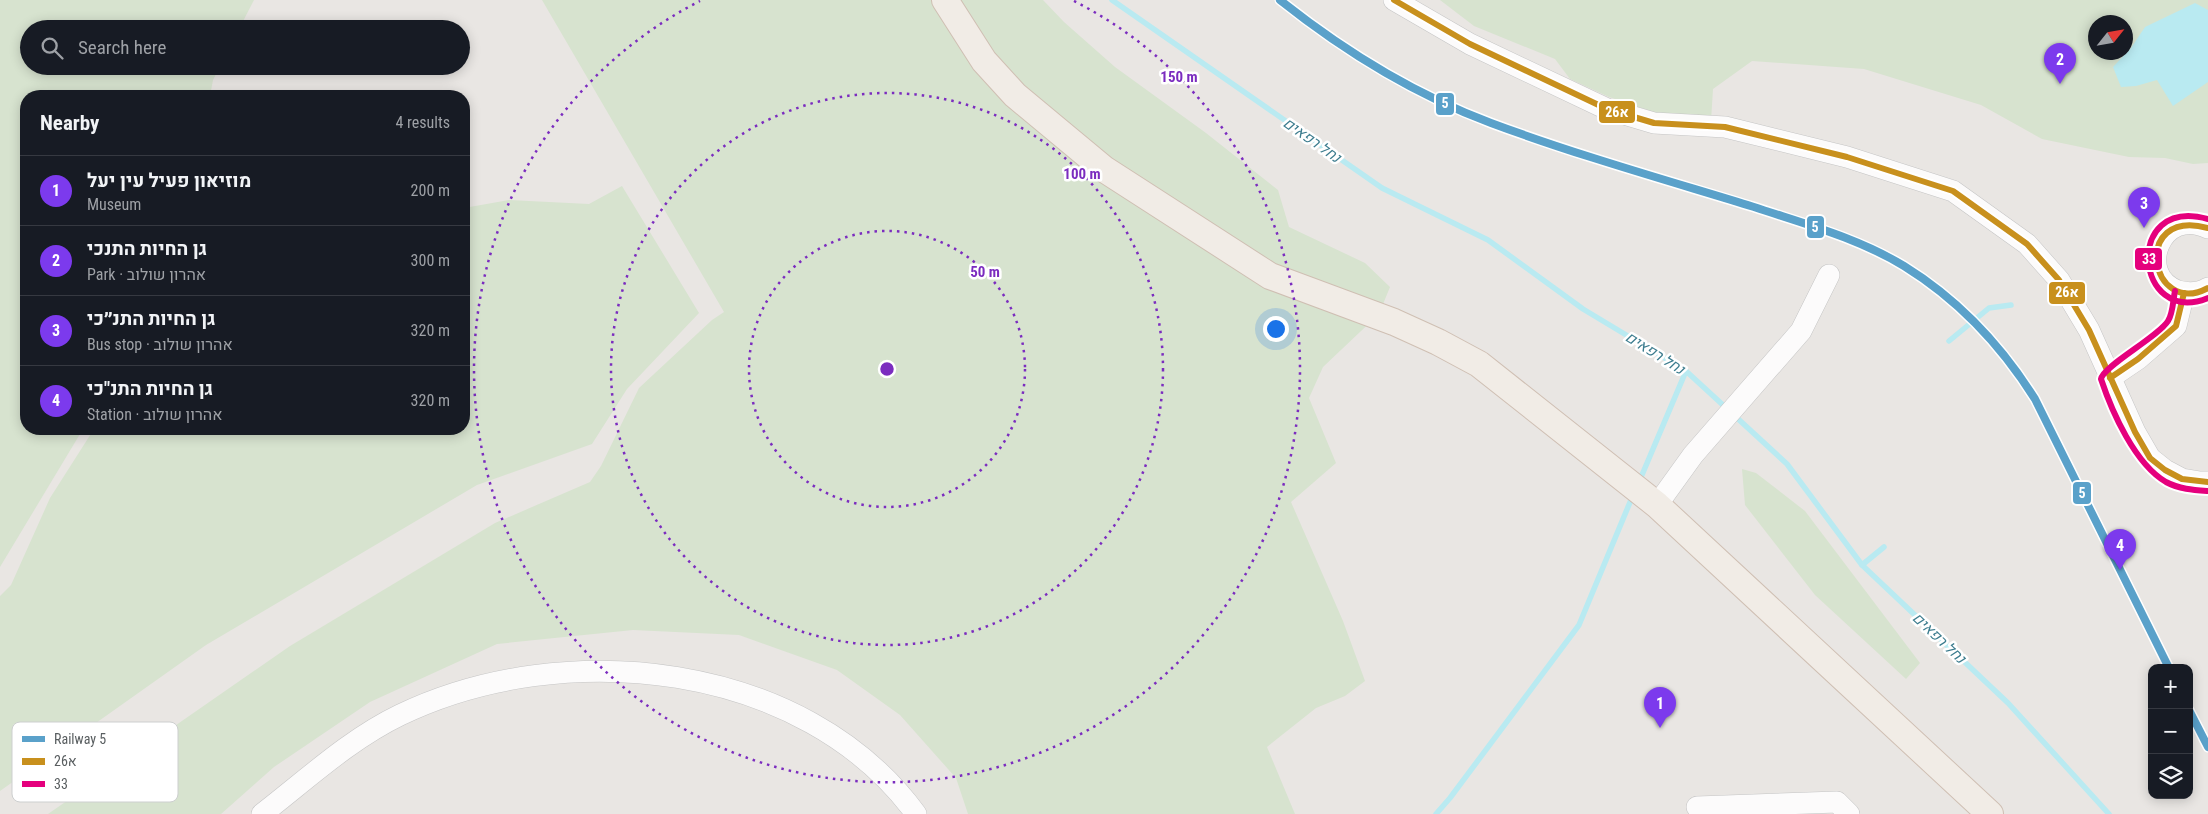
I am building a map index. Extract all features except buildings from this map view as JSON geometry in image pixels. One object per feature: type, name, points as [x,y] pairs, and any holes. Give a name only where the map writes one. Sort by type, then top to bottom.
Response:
[{"type":"main road","points":[[945,0],[984,61],[1015,95],[1104,169],[1270,276],[1394,322],[1438,342],[1479,364],[1643,494],[1990,814]]},
{"type":"street","points":[[1394,0],[1470,44],[1607,109],[1654,123],[1725,127],[1847,157],[1953,191],[2027,244],[2059,280],[2089,330],[2135,432],[2150,458],[2165,470],[2182,479],[2208,482]]},
{"type":"street","points":[[2208,228],[2196,224],[2185,224],[2170,230],[2159,242],[2156,252],[2159,274],[2165,283],[2184,293],[2194,293],[2208,288]]},
{"type":"street","points":[[1643,494],[1693,456],[1801,332],[1829,275]]},
{"type":"street","points":[[2110,378],[2138,359],[2176,326],[2184,293]]},
{"type":"street","points":[[262,814],[360,739],[399,715],[439,699],[487,685],[531,676],[578,672],[660,675],[706,684],[765,700],[811,722],[853,749],[899,790],[916,814]]},
{"type":"street","points":[[1697,807],[1837,802],[1849,814]]},
{"type":"green space","points":[[0,0],[254,0],[244,20],[20,20],[20,75],[216,75],[211,90],[20,90],[20,435],[79,435],[0,567]]},
{"type":"green space","points":[[542,0],[1043,0],[1064,22],[1115,67],[1206,133],[1278,190],[1289,227],[1365,263],[1390,287],[1379,314],[1323,367],[1309,398],[1336,463],[1291,502],[1343,621],[1365,681],[1345,696],[1316,708],[1267,747],[1295,814],[968,814],[956,778],[900,715],[837,670],[739,635],[633,630],[497,644],[370,702],[274,767],[221,814],[48,814],[65,802],[178,802],[178,724],[290,646],[495,523],[590,482],[601,466],[639,388],[712,320],[724,312]]},
{"type":"green space","points":[[1440,0],[2208,0],[2208,163],[2193,164],[2165,158],[2129,157],[2042,139],[1981,105],[1864,69],[1752,61],[1713,89],[1711,121],[1659,114],[1609,97],[1570,79],[1555,59],[1474,26]]},
{"type":"green space","points":[[622,186],[699,313],[627,389],[592,444],[477,485],[206,645],[97,722],[12,722],[12,782],[0,791],[0,596],[11,585],[50,498],[90,435],[470,435],[470,207],[509,200],[589,204]]},
{"type":"green space","points":[[1742,469],[1756,473],[1805,511],[1920,663],[1906,679],[1815,595],[1745,505]]},
{"type":"water","points":[[2195,3],[2208,10],[2208,82],[2173,106],[2157,80],[2136,86],[2121,87],[2113,67],[2120,60],[2133,60],[2133,45],[2145,27]]},
{"type":"waterway","name":"נחל רפאים","points":[[1112,0],[1382,188],[1488,240],[1583,309],[1686,371],[1787,464],[1862,565],[2008,703],[2109,814]]},
{"type":"waterway","points":[[1949,341],[1989,308],[2011,305]]},
{"type":"waterway","points":[[1639,482],[1686,371]]},
{"type":"waterway","points":[[1436,814],[1450,798],[1579,625],[1633,495]]},
{"type":"waterway","points":[[1862,565],[1884,547]]},
{"type":"rail line","name":"5","points":[[1280,0],[1329,37],[1381,70],[1407,85],[1462,111],[1556,146],[1831,232],[1886,256],[1924,279],[1961,309],[1993,342],[2035,399],[2167,664]]},
{"type":"rail line","name":"5","points":[[2193,718],[2208,747]]},
{"type":"transit line","name":"26א","points":[[1394,0],[1470,44],[1607,109],[1654,123],[1725,127],[1847,157],[1953,191],[2027,244],[2059,280],[2089,330],[2135,432],[2150,458],[2165,470],[2182,479],[2208,482]]},
{"type":"transit line","name":"33","points":[[2208,219],[2180,217],[2161,225],[2151,241],[2148,261],[2153,280],[2165,295],[2184,302],[2208,298]]},
{"type":"transit line","name":"26א","points":[[2208,228],[2183,226],[2167,233],[2158,246],[2157,262],[2162,277],[2173,289],[2188,293],[2208,288]]},
{"type":"transit line","name":"33","points":[[2175,291],[2172,311],[2168,321],[2154,335],[2104,373],[2101,379],[2118,421],[2144,463],[2166,482],[2186,489],[2207,491]]},
{"type":"transit line","name":"26א","points":[[2110,378],[2138,359],[2176,326],[2184,293]]},
{"type":"place","name":"גן החיות התנכי","points":[[2060,84]]},
{"type":"place","name":"גן החיות התנ״כי","points":[[2144,228]]},
{"type":"place","name":"גן החיות התנ\"כי","points":[[2120,570]]},
{"type":"place","name":"מוזיאון פעיל עין יעל","points":[[1660,728]]}]
